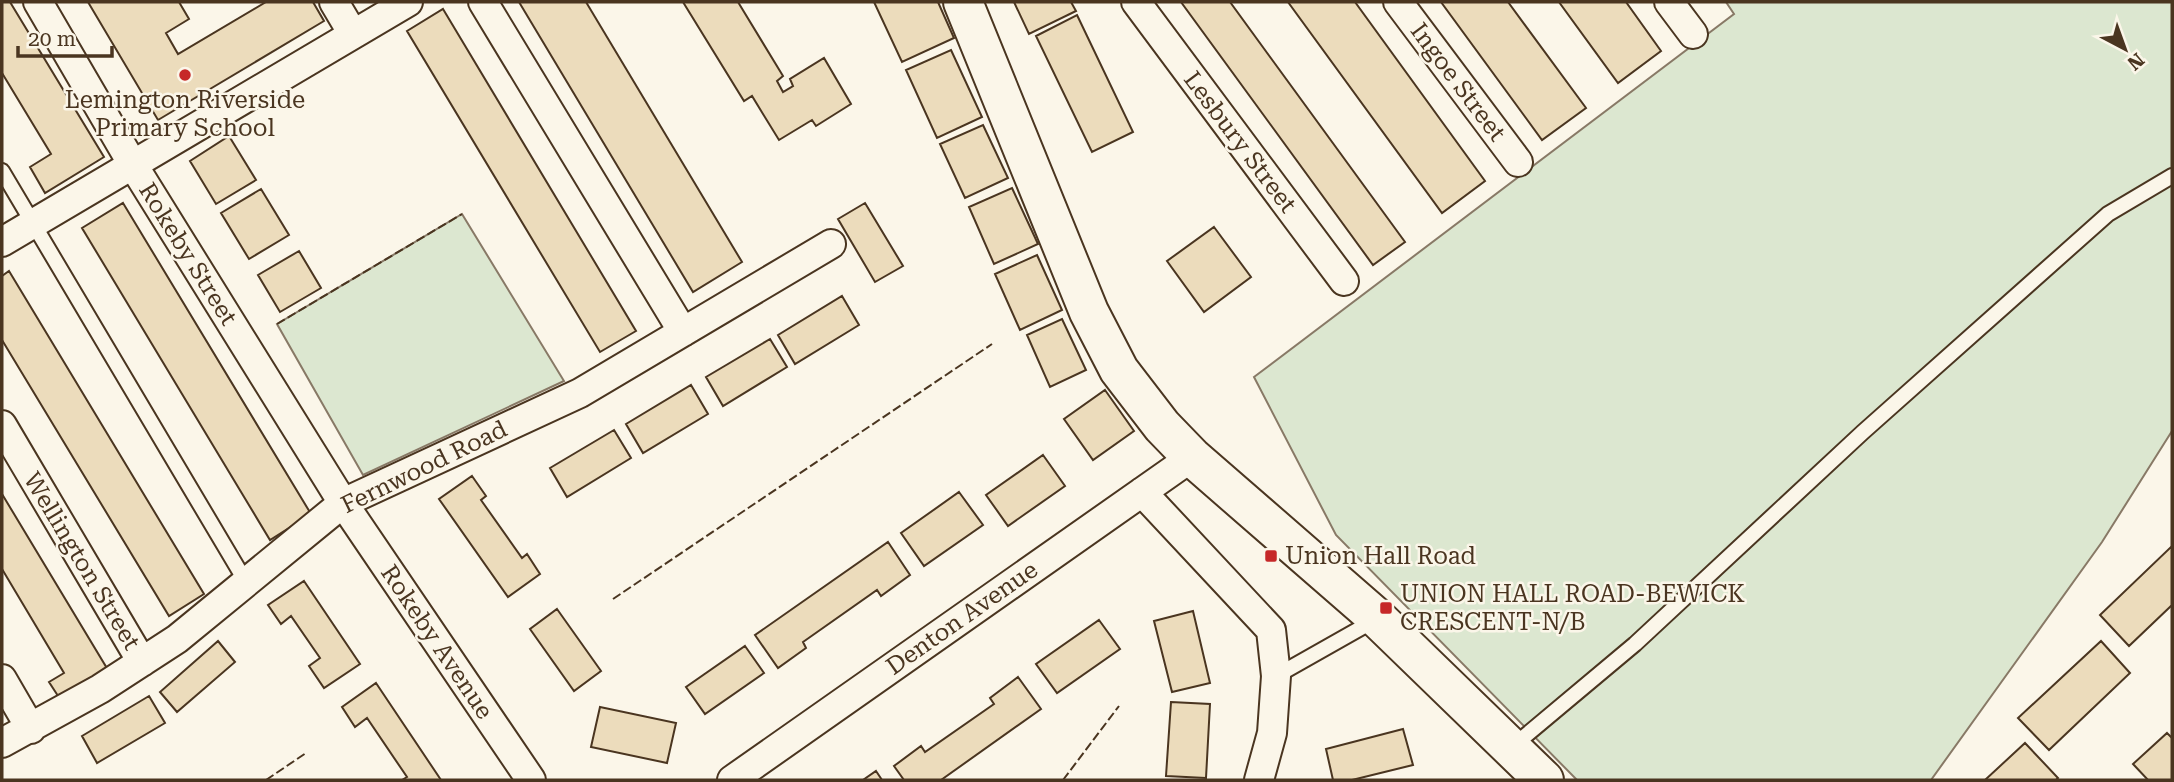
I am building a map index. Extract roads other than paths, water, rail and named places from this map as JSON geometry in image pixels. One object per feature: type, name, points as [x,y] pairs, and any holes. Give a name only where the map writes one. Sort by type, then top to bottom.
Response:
[{"type":"street","name":"Rokeby Street","points":[[38,2],[132,165],[343,503]]},
{"type":"street","points":[[334,2],[353,34]]},
{"type":"street","points":[[2,242],[408,2]]},
{"type":"street","points":[[482,2],[682,332]]},
{"type":"street","points":[[963,2],[1089,312],[1119,370],[1162,426],[1192,457],[1377,618],[1544,780]]},
{"type":"street","name":"Lesbury Street","points":[[1136,2],[1344,281]]},
{"type":"street","name":"Ingoe Street","points":[[1398,2],[1518,162]]},
{"type":"street","points":[[1669,2],[1693,34]]},
{"type":"street","name":"Fernwood Road","points":[[2,743],[100,689],[177,639],[343,503],[580,393],[831,244]]},
{"type":"street","name":"Wellington Street","points":[[2,425],[142,662]]},
{"type":"street","name":"Denton Avenue","points":[[732,780],[1192,457]]},
{"type":"street","points":[[1142,492],[1271,630],[1276,676],[1272,733],[1259,780]]},
{"type":"street","name":"Rokeby Avenue","points":[[343,503],[531,780]]},
{"type":"street","points":[[2,679],[31,729]]},
{"type":"lane","points":[[2,171],[246,583]]},
{"type":"lane","points":[[1511,748],[1635,644],[1863,432],[2108,214],[2172,176]]},
{"type":"lane","points":[[1276,676],[1377,618]]},
{"type":"place","name":"Lemington Riverside Primary School","points":[[185,75]]},
{"type":"place","name":"Union Hall Road","points":[[1271,556]]},
{"type":"place","name":"UNION HALL ROAD-BEWICK CRESCENT-N/B","points":[[1386,608]]}]
